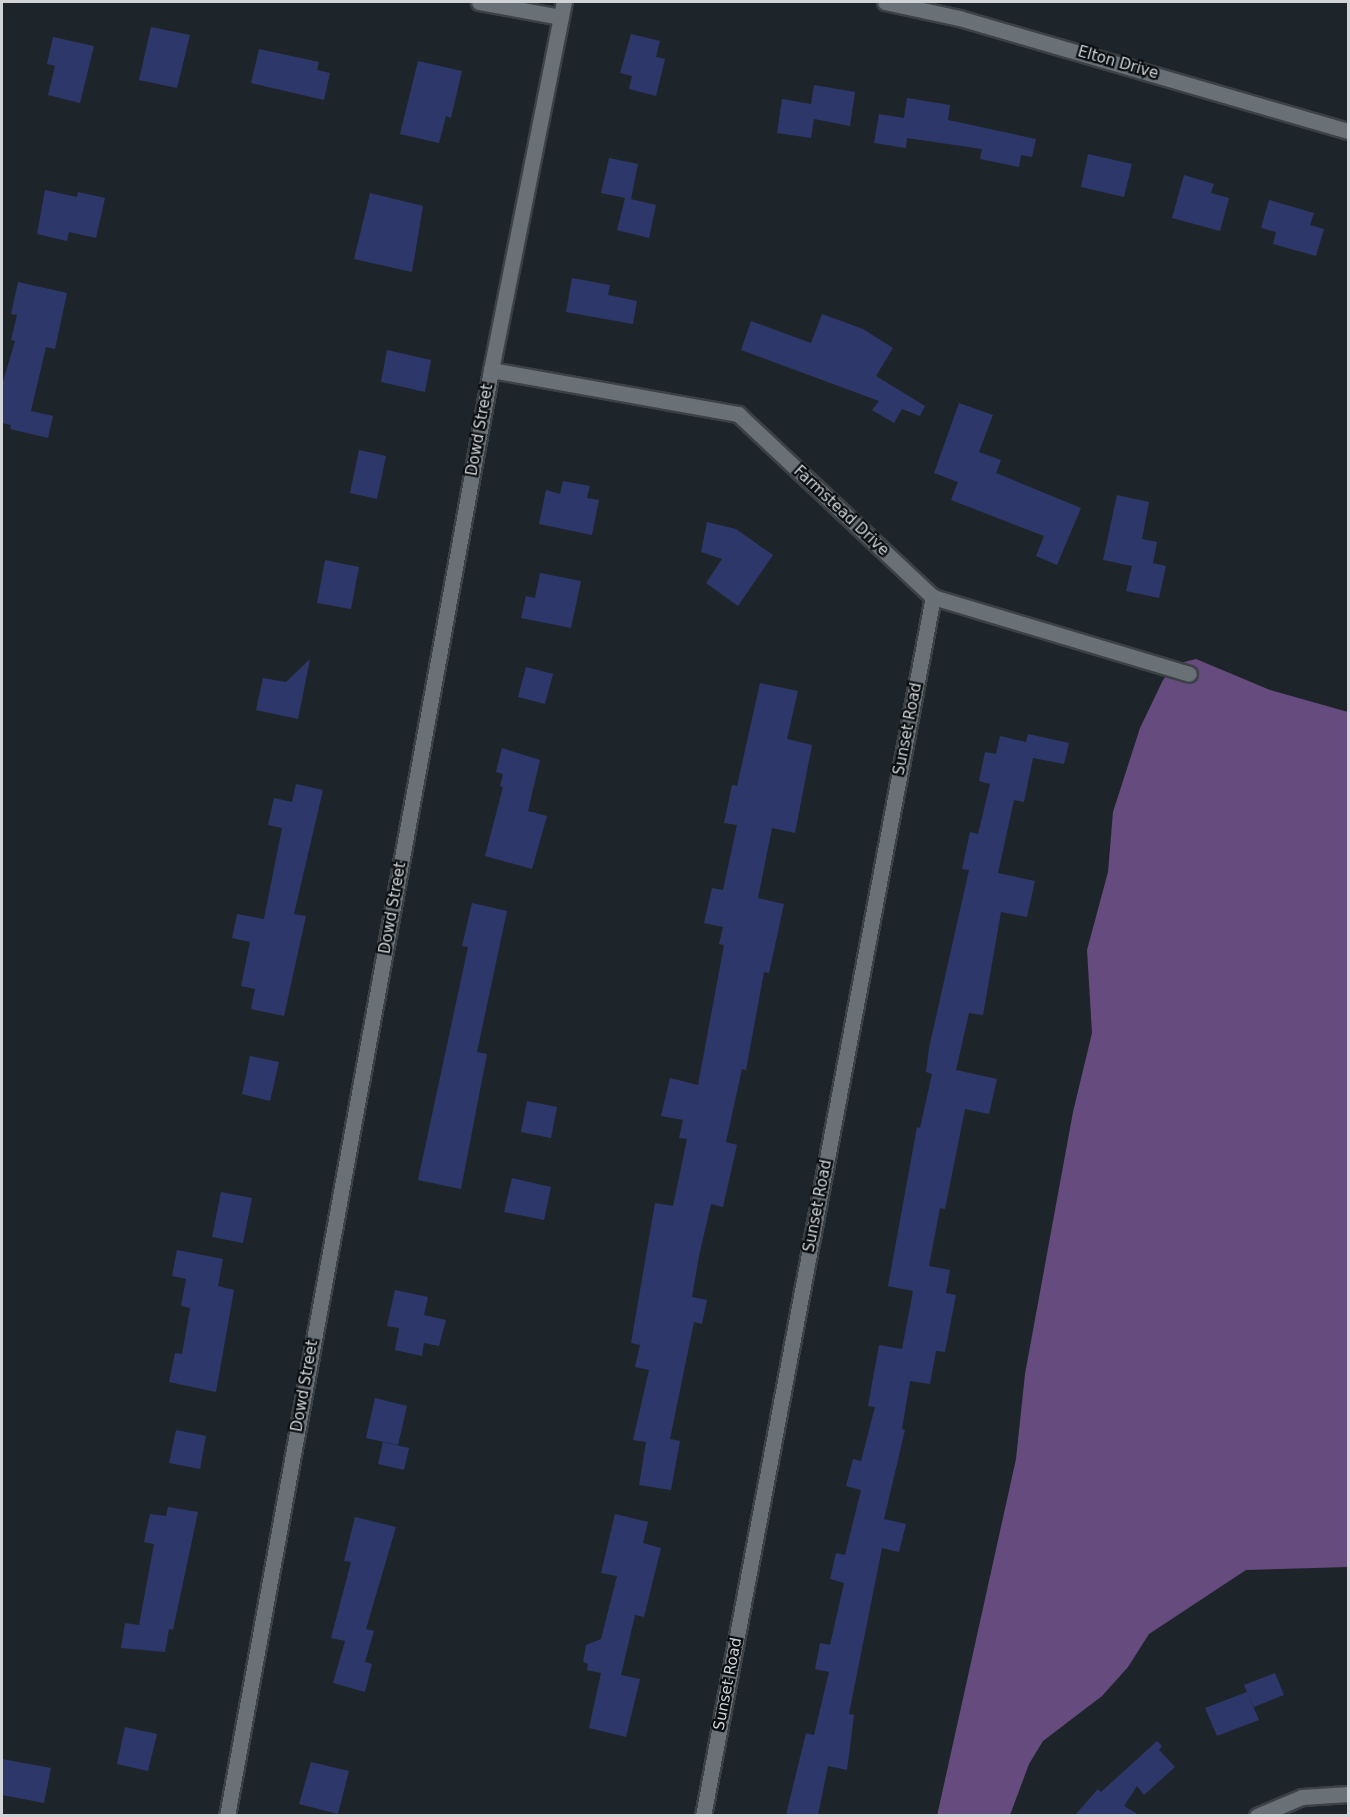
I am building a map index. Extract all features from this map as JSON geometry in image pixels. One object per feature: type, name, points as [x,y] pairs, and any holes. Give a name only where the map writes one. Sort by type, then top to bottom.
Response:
[{"type":"street","points":[[479,2],[561,17]]},
{"type":"street","name":"Dowd Street","points":[[227,1815],[491,370],[564,2]]},
{"type":"street","name":"Elton Drive","points":[[885,2],[971,22],[1348,130]]},
{"type":"street","name":"Farmstead Drive","points":[[491,370],[738,414],[933,597],[1189,674]]},
{"type":"street","name":"Sunset Road","points":[[703,1815],[933,597]]},
{"type":"street","points":[[1257,1815],[1302,1797],[1348,1794]]},
{"type":"shaded area","points":[[1196,659],[1270,690],[1348,712],[1348,1567],[1246,1570],[1149,1634],[1128,1667],[1102,1696],[1043,1741],[1029,1764],[1010,1815],[937,1816],[1016,1459],[1025,1374],[1073,1112],[1092,1033],[1087,950],[1108,872],[1113,812],[1140,728],[1163,680],[1176,664]]},
{"type":"building","points":[[151,27],[190,35],[177,88],[139,80]]},
{"type":"building","points":[[631,34],[660,41],[656,57],[665,59],[656,96],[629,89],[632,76],[620,73]]},
{"type":"building","points":[[53,37],[94,46],[80,103],[48,95],[55,66],[47,64]]},
{"type":"building","points":[[259,49],[319,62],[317,70],[330,73],[324,100],[251,83]]},
{"type":"building","points":[[418,61],[462,71],[451,118],[446,116],[439,143],[400,134]]},
{"type":"building","points":[[814,85],[855,92],[850,126],[814,119],[811,138],[777,133],[782,99],[811,104]]},
{"type":"building","points":[[907,98],[950,105],[948,120],[1036,139],[1032,157],[1021,155],[1019,167],[980,159],[982,149],[907,138],[906,148],[874,143],[879,114],[904,118]]},
{"type":"building","points":[[1088,154],[1132,164],[1124,197],[1081,187]]},
{"type":"building","points":[[609,158],[638,164],[631,199],[656,205],[649,238],[617,230],[625,198],[601,193]]},
{"type":"building","points":[[1184,175],[1214,184],[1211,193],[1229,198],[1220,231],[1172,218]]},
{"type":"building","points":[[45,190],[77,197],[78,192],[105,198],[96,238],[69,232],[67,241],[37,234]]},
{"type":"building","points":[[370,193],[423,206],[412,272],[354,259]]},
{"type":"building","points":[[1269,200],[1314,213],[1310,225],[1324,229],[1316,256],[1273,244],[1276,232],[1261,228]]},
{"type":"building","points":[[572,278],[610,285],[608,295],[637,301],[633,324],[566,312]]},
{"type":"building","points":[[18,282],[67,293],[55,349],[46,347],[31,411],[53,416],[48,438],[10,429],[11,425],[2,423],[2,385],[15,341],[11,340],[17,315],[11,314]]},
{"type":"building","points":[[822,314],[863,329],[893,348],[876,376],[925,406],[920,416],[902,409],[894,423],[872,410],[879,401],[741,350],[751,321],[811,343]]},
{"type":"building","points":[[387,350],[431,360],[425,392],[381,382]]},
{"type":"building","points":[[959,403],[993,415],[979,452],[1001,460],[996,473],[1081,508],[1057,565],[1036,556],[1044,536],[951,500],[958,482],[934,473]]},
{"type":"building","points":[[359,450],[386,456],[377,499],[350,493]]},
{"type":"building","points":[[563,481],[590,486],[587,498],[599,500],[592,535],[539,524],[546,490],[560,494]]},
{"type":"building","points":[[1117,495],[1149,502],[1142,539],[1157,542],[1153,563],[1166,566],[1159,598],[1126,591],[1132,566],[1103,560]]},
{"type":"building","points":[[707,522],[736,529],[773,555],[738,606],[706,583],[722,559],[701,552]]},
{"type":"building","points":[[325,560],[359,567],[351,609],[317,603]]},
{"type":"building","points":[[540,573],[581,581],[571,628],[521,618],[526,596],[535,598]]},
{"type":"building","points":[[310,659],[298,719],[256,710],[263,678],[286,682]]},
{"type":"building","points":[[526,667],[553,674],[545,704],[518,697]]},
{"type":"building","points":[[760,683],[798,691],[787,739],[812,745],[795,833],[772,828],[758,898],[784,904],[769,973],[764,972],[746,1070],[742,1069],[726,1142],[737,1145],[723,1207],[711,1204],[699,1256],[692,1297],[707,1300],[702,1324],[694,1322],[670,1439],[680,1441],[671,1490],[639,1485],[646,1442],[633,1440],[649,1370],[635,1367],[640,1345],[631,1343],[655,1203],[673,1206],[687,1139],[679,1138],[683,1120],[661,1116],[670,1078],[698,1085],[724,945],[719,944],[723,927],[704,923],[712,888],[723,890],[737,825],[724,823],[732,785],[737,786]]},
{"type":"building","points":[[1028,734],[1069,743],[1064,764],[1033,758],[1024,802],[1014,800],[998,873],[1035,881],[1027,917],[1001,912],[983,1015],[969,1013],[956,1070],[997,1079],[989,1114],[965,1109],[945,1209],[940,1208],[929,1266],[950,1270],[946,1293],[956,1295],[945,1352],[936,1351],[930,1384],[910,1381],[902,1429],[905,1430],[884,1519],[906,1524],[899,1552],[882,1548],[849,1714],[854,1715],[847,1770],[828,1766],[818,1815],[786,1815],[806,1733],[814,1735],[829,1672],[815,1669],[820,1643],[830,1645],[844,1583],[830,1579],[836,1553],[845,1555],[861,1490],[846,1486],[853,1459],[861,1461],[875,1407],[868,1406],[879,1345],[902,1349],[913,1291],[888,1286],[917,1127],[920,1128],[932,1074],[926,1072],[929,1048],[969,870],[962,869],[970,832],[978,834],[990,784],[979,781],[985,752],[996,754],[1000,736],[1026,742]]},
{"type":"building","points":[[502,748],[540,760],[528,811],[547,816],[532,869],[485,856],[503,787],[500,786],[503,774],[496,772]]},
{"type":"building","points":[[296,784],[323,790],[294,914],[306,916],[284,1016],[251,1009],[255,989],[241,986],[250,942],[232,938],[237,914],[264,919],[282,828],[268,825],[274,798],[292,802]]},
{"type":"building","points":[[472,903],[507,911],[477,1052],[487,1054],[461,1189],[418,1180],[468,947],[462,946]]},
{"type":"building","points":[[250,1056],[279,1062],[270,1101],[242,1094]]},
{"type":"building","points":[[527,1101],[557,1107],[551,1138],[521,1132]]},
{"type":"building","points":[[512,1178],[551,1187],[544,1220],[504,1212]]},
{"type":"building","points":[[221,1192],[252,1198],[243,1243],[212,1237]]},
{"type":"building","points":[[177,1250],[223,1259],[218,1286],[234,1290],[216,1392],[169,1382],[175,1353],[182,1354],[190,1308],[181,1306],[186,1279],[172,1276]]},
{"type":"building","points":[[395,1290],[428,1297],[424,1315],[446,1320],[439,1346],[424,1343],[422,1356],[395,1350],[399,1328],[387,1326]]},
{"type":"building","points":[[375,1398],[407,1406],[398,1445],[366,1438]]},
{"type":"building","points":[[176,1430],[206,1436],[200,1469],[169,1463]]},
{"type":"building","points":[[383,1442],[409,1448],[404,1470],[378,1464]]},
{"type":"building","points":[[168,1507],[198,1512],[173,1630],[169,1629],[165,1652],[121,1648],[125,1623],[139,1625],[154,1544],[144,1542],[150,1514],[166,1516]]},
{"type":"building","points":[[615,1514],[648,1522],[643,1543],[661,1548],[644,1617],[635,1615],[621,1675],[640,1679],[626,1737],[589,1728],[601,1673],[587,1670],[588,1664],[583,1662],[586,1645],[601,1639],[617,1576],[601,1573]]},
{"type":"building","points":[[355,1517],[396,1527],[366,1629],[374,1631],[365,1662],[372,1664],[365,1692],[333,1683],[345,1641],[331,1638],[351,1562],[344,1561]]},
{"type":"building","points":[[1275,1673],[1284,1695],[1254,1707],[1248,1694],[1259,1720],[1217,1736],[1205,1708],[1247,1692],[1244,1685]]},
{"type":"building","points":[[125,1727],[157,1734],[148,1771],[117,1764]]},
{"type":"building","points":[[1157,1741],[1162,1746],[1159,1750],[1175,1767],[1144,1795],[1137,1786],[1124,1806],[1139,1815],[1075,1815],[1098,1789],[1101,1792]]},
{"type":"building","points":[[2,1759],[51,1768],[44,1803],[2,1795]]},
{"type":"building","points":[[311,1762],[349,1771],[338,1814],[299,1804]]}]
